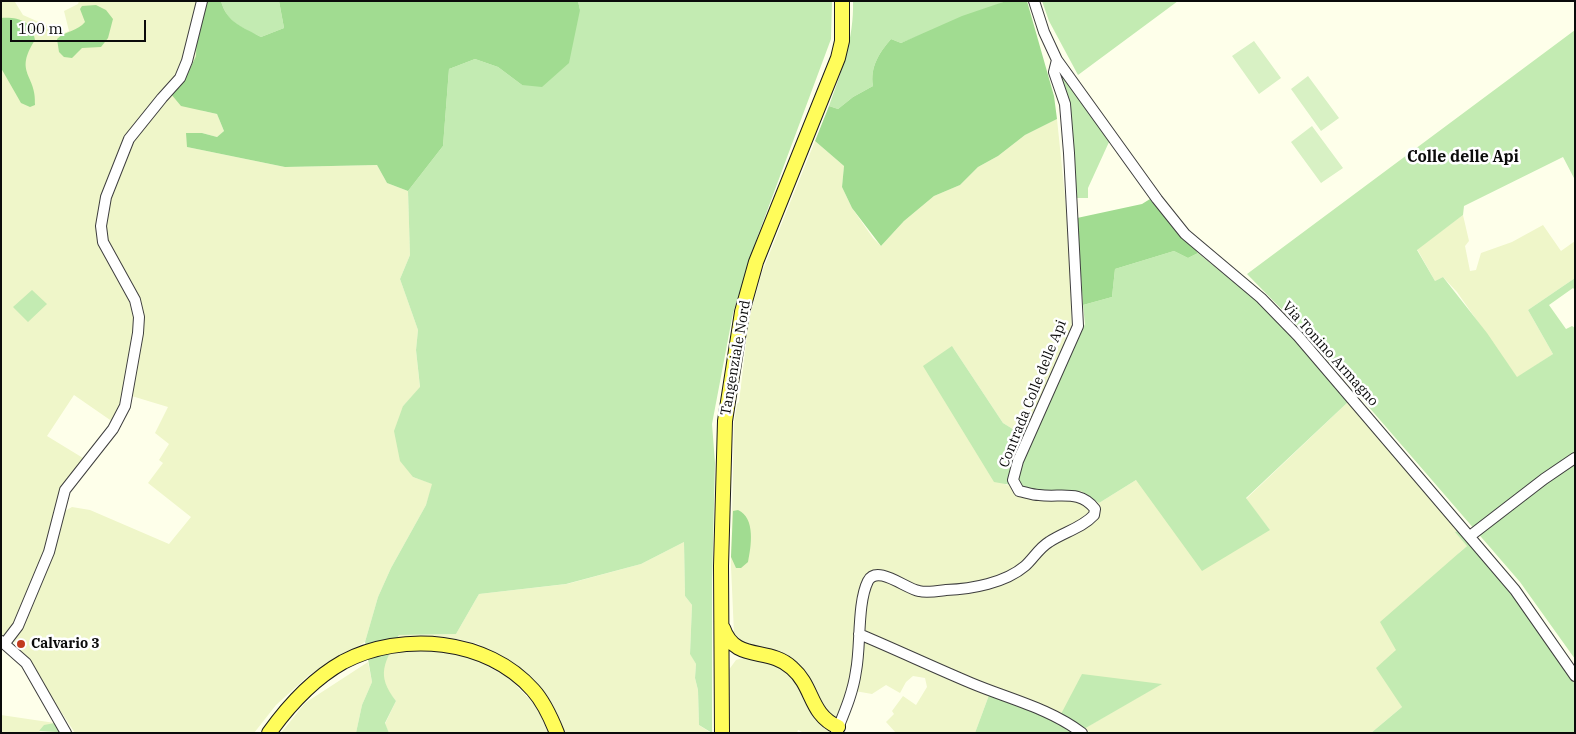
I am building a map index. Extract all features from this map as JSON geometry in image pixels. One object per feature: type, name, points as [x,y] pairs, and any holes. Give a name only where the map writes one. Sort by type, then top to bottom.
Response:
[{"type":"main road","name":"Tangenziale Nord","points":[[722,733],[723,627],[721,566],[724,421],[742,312],[756,262],[838,58],[842,34],[842,1]]},
{"type":"main road","points":[[723,627],[731,644],[747,652],[779,659],[793,668],[803,681],[821,716],[837,730]]},
{"type":"main road","points":[[270,733],[298,697],[319,678],[343,662],[370,651],[398,645],[426,643],[475,651],[514,672],[542,702],[557,733]]},
{"type":"main road","points":[[722,678],[727,663],[732,658],[747,652]]},
{"type":"street","points":[[66,733],[26,663],[3,642],[18,626],[49,552],[65,490],[113,429],[125,406],[139,317],[135,300],[103,242],[101,226],[104,207],[117,165],[130,139],[180,78],[187,61],[202,1]]},
{"type":"street","points":[[1034,1],[1044,32],[1057,60]]},
{"type":"street","name":"Via Tonino Armagno","points":[[1057,60],[1185,234],[1261,298],[1298,336],[1516,590],[1575,676]]},
{"type":"street","name":"Contrada Colle delle Api","points":[[837,730],[848,704],[857,670],[859,634],[868,581],[873,575],[887,576],[919,591],[948,590],[1008,578],[1025,566],[1047,543],[1086,524],[1094,515],[1095,509],[1082,497],[1039,495],[1019,491],[1013,480],[1018,462],[1078,326],[1069,153],[1064,104],[1054,72],[1057,60]]},
{"type":"street","points":[[1470,536],[1544,479],[1575,458]]},
{"type":"street","points":[[859,634],[926,662],[971,684],[1064,719],[1082,733]]},
{"type":"green space","points":[[79,1],[205,1],[197,24],[196,56],[185,79],[172,94],[203,111],[217,114],[224,131],[217,137],[202,133],[187,133],[187,147],[285,167],[377,165],[387,183],[408,191],[410,255],[400,279],[418,330],[416,350],[420,388],[403,406],[413,477],[433,484],[426,505],[391,568],[378,597],[365,642],[309,675],[276,705],[254,733],[75,733],[16,643],[1,635],[1,2],[15,2],[23,15],[64,33],[69,31],[64,11],[78,4]],"holes":[[[125,394],[168,407],[155,433],[169,444],[159,460],[163,463],[148,483],[191,517],[169,544],[90,510],[72,507],[65,511],[67,481],[83,458],[47,436],[74,395],[113,422]]]},
{"type":"green space","points":[[205,1],[221,1],[227,14],[236,24],[261,37],[284,28],[279,1],[578,1],[580,10],[569,63],[542,87],[522,85],[498,67],[475,59],[449,69],[443,146],[408,191],[387,183],[377,165],[285,167],[187,147],[186,133],[202,133],[217,137],[224,131],[217,114],[181,106],[171,94],[185,79],[196,56],[197,24]]},
{"type":"green space","points":[[221,1],[279,1],[284,28],[261,37],[236,24],[227,15]]},
{"type":"green space","points":[[578,1],[832,1],[831,39],[757,238],[733,313],[712,424],[715,463],[712,582],[712,733],[699,725],[698,690],[695,678],[696,664],[690,654],[692,605],[685,596],[684,542],[641,564],[566,584],[479,594],[456,634],[399,635],[384,668],[386,683],[396,701],[385,723],[389,733],[356,733],[362,705],[372,682],[365,642],[378,597],[391,568],[426,505],[432,484],[413,477],[400,461],[394,431],[403,406],[420,387],[416,350],[418,330],[400,279],[410,255],[408,191],[443,146],[449,69],[475,59],[498,67],[522,85],[580,10]]},
{"type":"green space","points":[[853,1],[1006,1],[901,43],[891,39],[874,66],[873,86],[853,97],[838,109],[829,106],[843,67],[852,28]]},
{"type":"green space","points":[[1006,1],[1027,1],[1054,96],[1057,119],[1025,135],[998,156],[978,167],[960,185],[934,196],[904,221],[881,246],[852,208],[842,187],[844,166],[815,141],[829,106],[838,109],[853,97],[873,86],[874,66],[891,39],[901,43],[962,16]]},
{"type":"green space","points":[[1042,1],[1178,1],[1078,75],[1049,21]]},
{"type":"green space","points":[[96,5],[106,10],[113,19],[108,38],[101,47],[82,48],[72,58],[64,57],[59,52],[57,39],[85,22],[80,9],[82,6]]},
{"type":"green space","points":[[1,18],[13,18],[28,24],[35,40],[26,60],[26,67],[35,95],[35,105],[30,107],[21,103],[1,68]]},
{"type":"green space","points":[[1575,30],[1575,180],[1563,157],[1464,206],[1463,215],[1417,250],[1435,281],[1443,277],[1487,333],[1517,377],[1553,354],[1528,310],[1575,278],[1575,290],[1573,288],[1549,305],[1566,329],[1572,326],[1575,328],[1575,659],[1520,582],[1304,332],[1247,274]]},
{"type":"green space","points":[[1254,41],[1281,78],[1259,94],[1232,56]]},
{"type":"green space","points":[[1061,76],[1064,76],[1109,142],[1088,188],[1088,198],[1076,198]]},
{"type":"green space","points":[[1308,76],[1339,118],[1321,131],[1291,89]]},
{"type":"green space","points":[[1057,119],[1068,226],[1072,328],[1027,428],[1016,431],[1003,423],[952,346],[1006,485],[1045,491],[1081,491],[1099,503],[1136,480],[1270,530],[1246,499],[1348,402],[1461,530],[1456,533],[1468,545],[1459,553],[1396,650],[1396,696],[1402,707],[1371,733],[1090,733],[1085,728],[1161,684],[1061,714],[992,687],[975,733],[896,733],[886,722],[894,714],[892,711],[903,696],[916,705],[927,687],[925,678],[913,676],[906,682],[900,693],[886,685],[872,694],[855,691],[843,722],[825,712],[808,677],[797,663],[782,653],[749,647],[737,639],[734,634],[731,566],[734,422],[739,402],[749,319],[762,272],[815,141],[844,166],[842,187],[852,208],[873,238],[881,246],[904,221],[934,196],[960,185],[978,167],[998,156],[1025,135]]},
{"type":"green space","points":[[1312,126],[1343,168],[1321,183],[1291,142]]},
{"type":"green space","points":[[1150,199],[1198,253],[1188,258],[1174,251],[1115,269],[1112,297],[1083,305],[1077,218],[1142,204]]},
{"type":"green space","points":[[1463,215],[1469,241],[1465,246],[1470,271],[1476,270],[1481,253],[1512,242],[1543,225],[1561,251],[1575,241],[1575,278],[1528,310],[1553,354],[1517,378],[1457,292],[1443,277],[1435,281],[1417,249]]},
{"type":"green space","points":[[1174,251],[1188,258],[1198,253],[1263,306],[1348,402],[1246,498],[1270,530],[1202,571],[1136,480],[1099,503],[1081,491],[1045,491],[994,482],[923,366],[952,346],[1003,423],[1016,431],[1027,428],[1034,433],[1085,324],[1083,305],[1112,297],[1115,269]]},
{"type":"green space","points":[[32,290],[47,304],[28,322],[13,307]]},
{"type":"green space","points":[[738,510],[748,519],[751,533],[748,562],[741,568],[736,568],[731,557],[733,511]]},
{"type":"green space","points":[[1461,530],[1510,590],[1575,684],[1575,733],[1371,733],[1402,707],[1376,668],[1396,650],[1380,622],[1467,546],[1455,532]]},
{"type":"green space","points":[[684,542],[685,596],[692,605],[690,653],[696,664],[695,678],[698,690],[699,725],[711,733],[565,733],[548,698],[539,685],[518,666],[478,644],[457,639],[453,654],[472,658],[509,678],[536,706],[549,733],[389,733],[385,724],[396,701],[385,687],[382,667],[399,635],[456,634],[479,594],[567,584],[641,564]]},
{"type":"green space","points":[[747,657],[768,660],[790,671],[830,733],[804,733],[798,730],[797,733],[728,733],[728,671],[736,660]]},
{"type":"green space","points":[[368,662],[372,682],[362,705],[356,733],[281,733],[305,703]]},
{"type":"green space","points":[[1082,674],[1162,684],[1077,733],[975,733],[992,687],[1061,714]]},
{"type":"green space","points":[[1,715],[55,723],[39,731],[42,733],[1,733]]},
{"type":"green space","points":[[55,723],[74,733],[39,731],[44,725]]},
{"type":"place","name":"Calvario 3","points":[[21,644]]},
{"type":"district","name":"Colle delle Api","points":[[1463,157]]}]
